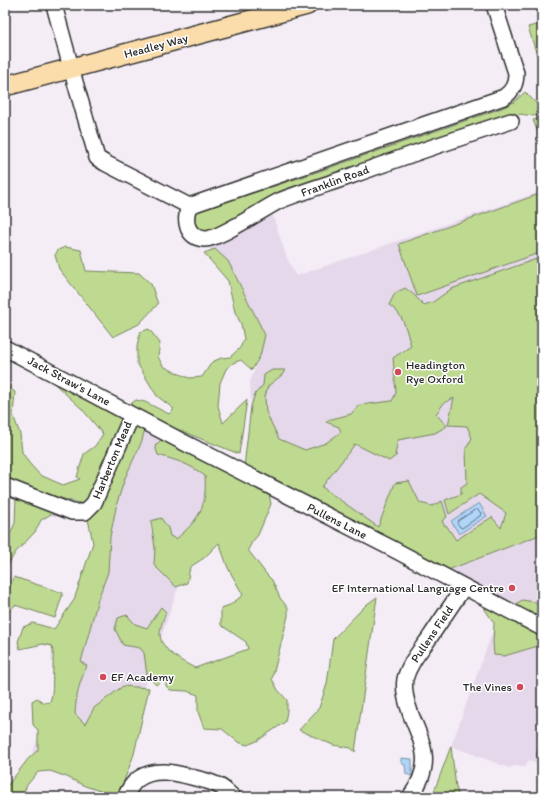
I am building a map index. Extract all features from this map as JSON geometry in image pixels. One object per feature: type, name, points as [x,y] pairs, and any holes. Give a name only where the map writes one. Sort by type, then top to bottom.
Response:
[{"type":"main road","name":"Headley Way","points":[[5,86],[308,5]]},
{"type":"street","points":[[54,5],[97,158],[189,206]]},
{"type":"street","name":"Franklin Road","points":[[494,5],[516,73],[513,89],[504,97],[189,206],[186,218],[187,226],[195,236],[208,239],[220,234],[279,201],[511,121]]},
{"type":"street","name":"Jack Straw's Lane","points":[[5,348],[132,415]]},
{"type":"street","name":"Harberton Mead","points":[[5,486],[72,512],[85,512],[94,503],[132,415]]},
{"type":"street","name":"Pullens Lane","points":[[132,415],[223,464],[393,549],[542,628]]},
{"type":"street","name":"Pullens Field","points":[[410,797],[420,781],[426,761],[425,751],[406,701],[405,680],[412,663],[464,586]]},
{"type":"street","points":[[125,797],[131,786],[141,778],[153,773],[173,772],[216,784],[233,797]]},
{"type":"shaded area","name":"Headington Rye Oxford","points":[[542,191],[542,619],[244,467],[251,406],[250,381],[260,356],[238,296],[210,248],[272,214],[287,258],[296,276]]},
{"type":"shaded area","name":"EF Academy","points":[[137,426],[161,440],[219,468],[111,784],[31,758],[102,541]]},
{"type":"shaded area","points":[[500,611],[542,633],[542,765],[529,760],[525,767],[515,766],[509,768],[451,746]]},
{"type":"green space","points":[[539,24],[542,29],[542,71],[528,27]]},
{"type":"green space","points":[[525,92],[537,104],[541,114],[534,116],[521,114],[514,115],[214,234],[200,234],[190,216],[193,213],[502,108],[514,102]]},
{"type":"green space","points":[[542,118],[542,143],[533,120]]},
{"type":"green space","points":[[542,193],[542,252],[417,296],[399,244]]},
{"type":"green space","points":[[65,247],[81,250],[86,271],[139,273],[151,284],[158,304],[139,324],[113,337],[59,269],[55,255],[58,250]]},
{"type":"green space","points":[[215,249],[228,261],[265,335],[260,356],[252,370],[241,360],[233,363],[226,369],[220,383],[218,406],[223,423],[247,400],[239,454],[169,426],[129,405],[136,400],[145,402],[169,414],[174,409],[157,396],[137,363],[137,347],[140,332],[149,329],[160,343],[158,357],[163,366],[189,378],[202,377],[212,362],[221,358],[230,357],[240,348],[244,339],[241,324],[235,312],[228,281],[204,253]]},
{"type":"green space","points":[[542,257],[542,534],[448,570],[244,467],[251,406],[255,394],[263,385],[264,375],[272,370],[285,370],[282,375],[268,386],[265,397],[266,412],[279,439],[305,450],[326,443],[341,432],[339,427],[326,422],[328,420],[351,414],[359,405],[392,401],[396,393],[393,358],[411,346],[406,328],[401,318],[389,305],[395,293],[405,288],[424,305],[433,302],[451,289]],"holes":[[[454,398],[448,425],[467,426],[472,438],[466,449],[467,483],[461,487],[461,494],[445,500],[449,514],[479,494],[506,513],[501,528],[492,517],[456,540],[442,521],[447,517],[442,501],[432,506],[420,503],[409,481],[395,483],[378,527],[322,487],[355,444],[389,461],[397,455],[395,455],[398,440],[435,433],[447,426],[436,414],[444,403]]]},
{"type":"green space","points":[[46,376],[124,418],[94,491],[84,504],[56,497],[5,479],[5,421],[8,405],[5,391],[8,387],[15,392],[13,415],[20,434],[22,452],[29,463],[40,475],[63,485],[80,479],[77,477],[84,454],[95,446],[103,434],[82,409]]},
{"type":"green space","points":[[134,423],[143,424],[144,432],[142,441],[125,478],[117,503],[110,537],[108,572],[98,599],[81,662],[87,666],[78,690],[75,714],[85,724],[94,708],[123,686],[149,688],[134,754],[118,797],[85,786],[50,771],[38,772],[27,785],[22,797],[5,797],[5,783],[8,785],[28,759],[38,750],[38,730],[33,725],[32,701],[37,698],[44,703],[50,702],[53,685],[52,646],[43,644],[20,649],[18,642],[23,627],[33,623],[54,629],[74,600],[93,543],[88,519],[100,502]]},
{"type":"green space","points":[[161,440],[213,464],[269,494],[271,504],[258,535],[248,550],[272,580],[280,598],[288,608],[288,616],[272,679],[278,690],[287,700],[287,711],[285,722],[257,741],[247,745],[238,742],[222,729],[204,728],[198,712],[198,695],[187,691],[170,690],[166,686],[166,676],[156,685],[147,675],[144,653],[140,648],[123,645],[115,629],[118,618],[127,615],[135,624],[147,628],[161,607],[166,612],[160,631],[161,640],[173,655],[195,668],[248,649],[246,642],[221,625],[221,608],[230,605],[243,595],[228,568],[219,543],[204,558],[190,567],[187,583],[176,587],[154,565],[155,548],[151,521],[161,518],[168,528],[170,536],[176,539],[191,526],[196,519],[203,505],[205,496],[205,476],[183,463],[158,455],[155,446]]},
{"type":"green space","points":[[16,498],[53,513],[41,520],[35,532],[15,553],[7,567],[10,587],[14,577],[63,593],[55,618],[15,605],[5,616],[5,533],[10,534],[15,523]]},
{"type":"green space","points":[[377,597],[355,752],[351,748],[333,745],[299,730],[319,708],[327,684],[333,639],[366,605]]},
{"type":"green space","points":[[522,600],[542,603],[542,619],[515,605]]},
{"type":"green space","points":[[484,608],[500,611],[542,633],[542,648],[538,646],[504,656],[494,655],[494,623]]},
{"type":"green space","points":[[542,743],[542,768],[538,761],[537,753]]},
{"type":"green space","points":[[451,746],[456,787],[459,797],[432,797]]},
{"type":"water","points":[[479,503],[487,516],[459,534],[451,521]]},
{"type":"water","points":[[401,758],[412,759],[412,776],[406,774],[405,765],[401,763]]},
{"type":"place","name":"Headington Rye Oxford","points":[[398,372]]},
{"type":"place","name":"EF International Language Centre","points":[[512,588]]},
{"type":"place","name":"EF Academy","points":[[103,677]]},
{"type":"place","name":"The Vines","points":[[520,687]]}]
